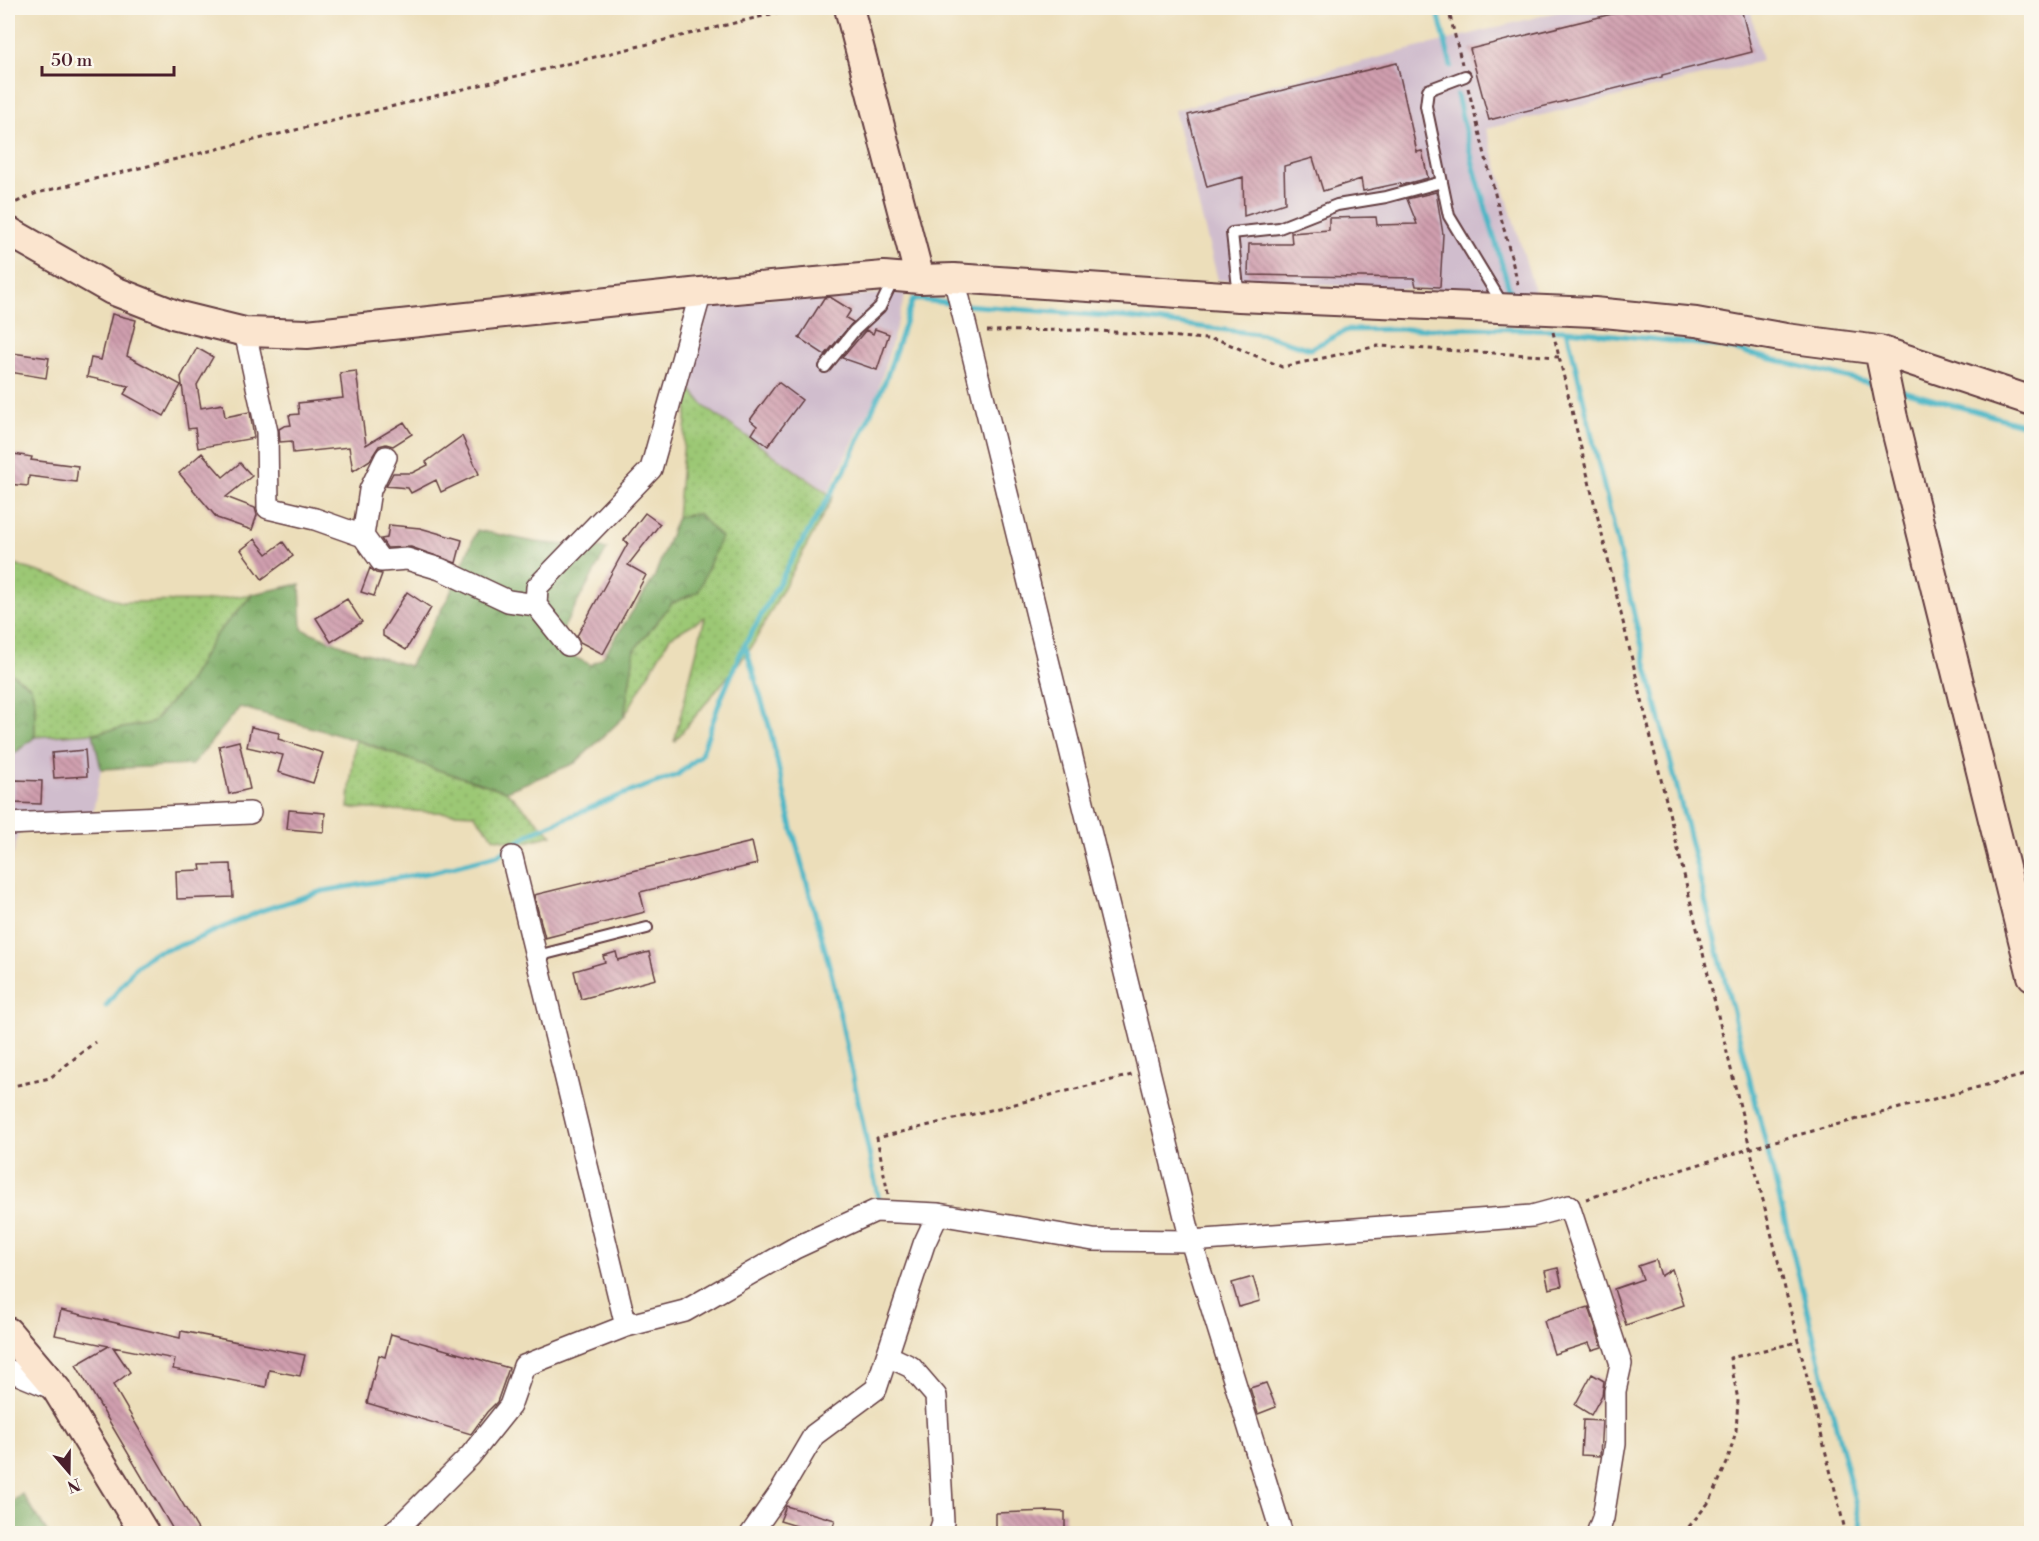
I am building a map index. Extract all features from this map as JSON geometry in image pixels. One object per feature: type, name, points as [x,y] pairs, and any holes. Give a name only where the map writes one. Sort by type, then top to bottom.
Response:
[{"type":"street","points":[[849,8],[907,278]]},
{"type":"street","points":[[8,231],[112,290],[176,315],[245,332],[307,334],[701,292],[884,276],[907,278],[961,304],[1239,297],[1594,312],[1696,322],[1786,338],[1880,360],[2031,401]]},
{"type":"street","points":[[536,605],[537,586],[651,469],[701,292]]},
{"type":"street","points":[[961,304],[1191,1241],[1282,1533]]},
{"type":"street","points":[[245,332],[267,432],[268,508],[315,519],[363,536],[381,561],[407,559],[440,569],[508,600],[536,605],[568,645]]},
{"type":"street","points":[[1880,360],[2031,976]]},
{"type":"street","points":[[363,536],[370,490],[386,457]]},
{"type":"street","points":[[8,824],[250,813]]},
{"type":"street","points":[[512,857],[626,1326]]},
{"type":"street","points":[[392,1533],[470,1456],[510,1406],[524,1366],[626,1326],[686,1311],[795,1248],[875,1211],[938,1214],[1093,1240],[1191,1241],[1532,1216],[1569,1206],[1621,1364],[1615,1391],[1615,1443],[1603,1518],[1597,1533]]},
{"type":"street","points":[[752,1533],[781,1491],[814,1435],[876,1389],[924,1244],[938,1214]]},
{"type":"street","points":[[8,1332],[57,1390],[145,1533]]},
{"type":"street","points":[[888,1356],[911,1367],[936,1396],[943,1522],[939,1533]]},
{"type":"street","points":[[8,1370],[57,1390]]},
{"type":"lane","points":[[1465,76],[1428,90],[1426,106],[1449,216],[1514,308]]},
{"type":"lane","points":[[1239,297],[1232,233],[1279,228],[1337,205],[1386,197],[1442,182]]},
{"type":"lane","points":[[825,367],[854,332],[907,278]]},
{"type":"lane","points":[[537,956],[647,928]]},
{"type":"path","points":[[8,206],[37,193],[796,8]]},
{"type":"path","points":[[1448,8],[1465,76],[1514,308]]},
{"type":"path","points":[[961,304],[1086,330],[1219,340],[1282,367],[1378,346],[1560,357]]},
{"type":"path","points":[[1553,330],[1750,1148],[1846,1533]]},
{"type":"path","points":[[8,1087],[50,1078],[95,1042]]},
{"type":"path","points":[[888,1194],[877,1138],[1149,1071]]},
{"type":"path","points":[[1569,1206],[1600,1194],[1750,1148],[2031,1073]]},
{"type":"path","points":[[1683,1533],[1710,1501],[1727,1463],[1736,1431],[1738,1400],[1730,1358],[1798,1342]]},
{"type":"shaded area","points":[[1572,8],[1750,8],[1762,61],[1486,129],[1536,295],[1218,280],[1174,110]]},
{"type":"shaded area","points":[[906,293],[877,394],[828,492],[705,407],[689,387],[709,301]]},
{"type":"shaded area","points":[[93,733],[101,769],[90,828],[19,831],[13,855],[8,855],[8,759],[35,737]]},
{"type":"green space","points":[[689,387],[705,407],[833,497],[751,648],[674,742],[705,617],[670,637],[624,717],[635,649],[672,603],[698,592],[698,514],[677,517]]},
{"type":"green space","points":[[698,514],[721,537],[698,592],[672,603],[635,649],[624,717],[575,763],[506,791],[435,769],[366,743],[240,707],[192,765],[101,769],[93,733],[152,723],[187,684],[215,636],[253,594],[300,584],[302,629],[352,649],[409,666],[449,596],[477,530],[535,542],[607,549],[553,647],[591,665],[603,657],[654,578],[677,517]]},
{"type":"green space","points":[[8,563],[70,581],[121,602],[204,601],[253,594],[215,636],[187,684],[152,723],[93,733],[35,737],[35,703],[31,687],[8,671]]},
{"type":"green space","points":[[8,671],[31,687],[35,703],[35,737],[8,759]]},
{"type":"green space","points":[[355,740],[435,769],[506,791],[552,835],[522,843],[494,838],[474,814],[348,808]]},
{"type":"green space","points":[[22,1494],[48,1533],[8,1533],[8,1505]]},
{"type":"building","points":[[1636,8],[1741,8],[1752,52],[1489,120],[1470,49]]},
{"type":"building","points":[[1397,63],[1417,152],[1422,151],[1428,178],[1363,191],[1361,179],[1323,191],[1313,158],[1284,166],[1285,203],[1244,216],[1243,177],[1207,187],[1188,115]]},
{"type":"building","points":[[1436,192],[1443,234],[1440,287],[1416,286],[1414,278],[1248,275],[1249,244],[1292,244],[1291,233],[1329,230],[1329,218],[1376,217],[1377,225],[1417,224],[1407,199]]},
{"type":"building","points":[[830,297],[851,310],[846,318],[853,322],[825,355],[799,338],[824,298]]},
{"type":"building","points":[[112,314],[136,320],[127,356],[181,385],[164,416],[124,394],[129,386],[87,377],[91,358],[101,360]]},
{"type":"building","points":[[875,329],[889,334],[877,370],[842,358],[866,330],[873,334]]},
{"type":"building","points":[[197,348],[213,357],[197,385],[201,408],[223,404],[225,417],[250,412],[254,438],[198,448],[195,428],[188,429],[181,377]]},
{"type":"building","points":[[12,353],[49,358],[46,378],[9,372]]},
{"type":"building","points":[[356,371],[366,445],[404,422],[412,434],[393,446],[386,444],[379,446],[370,460],[353,471],[349,447],[293,453],[292,441],[280,442],[279,429],[291,425],[289,415],[299,414],[298,403],[343,398],[340,373]]},
{"type":"building","points":[[778,382],[802,400],[768,446],[752,434],[757,426],[750,420]]},
{"type":"building","points":[[462,436],[479,474],[441,492],[436,480],[411,493],[408,488],[386,486],[393,473],[412,473],[428,465],[426,462]]},
{"type":"building","points":[[8,453],[32,457],[31,460],[78,466],[76,482],[29,476],[28,486],[8,484]]},
{"type":"building","points":[[202,453],[223,477],[240,463],[252,476],[226,497],[255,508],[257,515],[252,530],[217,518],[179,473]]},
{"type":"building","points":[[645,513],[660,524],[628,565],[646,575],[603,654],[580,642],[577,636],[628,543],[624,540]]},
{"type":"building","points":[[389,525],[420,528],[462,540],[456,563],[411,547],[387,548],[381,539],[387,538]]},
{"type":"building","points":[[255,539],[267,554],[283,542],[293,556],[262,579],[241,550]]},
{"type":"building","points":[[370,568],[382,574],[374,596],[361,592]]},
{"type":"building","points":[[407,592],[431,608],[406,650],[383,636],[383,630]]},
{"type":"building","points":[[347,599],[362,622],[331,642],[316,618]]},
{"type":"building","points":[[251,727],[279,733],[278,739],[323,753],[313,783],[278,772],[283,755],[247,747]]},
{"type":"building","points":[[239,741],[250,789],[229,794],[219,746]]},
{"type":"building","points":[[85,750],[87,776],[54,778],[52,753]]},
{"type":"building","points":[[15,780],[42,781],[41,804],[14,803]]},
{"type":"building","points":[[289,810],[325,813],[324,832],[287,829]]},
{"type":"building","points":[[752,842],[757,864],[640,892],[645,912],[545,938],[534,895]]},
{"type":"building","points":[[231,864],[233,897],[177,899],[176,871],[201,870],[200,865]]},
{"type":"building","points":[[616,952],[618,960],[649,952],[656,979],[581,999],[574,971],[605,962],[603,956]]},
{"type":"building","points":[[1656,1260],[1661,1276],[1672,1269],[1684,1305],[1626,1325],[1614,1289],[1643,1279],[1638,1266]]},
{"type":"building","points":[[1558,1268],[1562,1286],[1549,1289],[1545,1271]]},
{"type":"building","points":[[1253,1277],[1260,1301],[1239,1307],[1232,1283]]},
{"type":"building","points":[[1589,1307],[1602,1347],[1592,1350],[1589,1343],[1554,1354],[1544,1321]]},
{"type":"building","points":[[61,1310],[180,1338],[181,1331],[305,1355],[300,1376],[269,1370],[266,1387],[173,1369],[175,1359],[113,1347],[130,1372],[113,1385],[200,1533],[175,1533],[76,1365],[109,1346],[55,1335]]},
{"type":"building","points":[[391,1334],[509,1368],[497,1402],[471,1434],[367,1403],[379,1355],[385,1357]]},
{"type":"building","points":[[1592,1374],[1604,1381],[1602,1395],[1591,1415],[1575,1405]]},
{"type":"building","points":[[1266,1383],[1276,1407],[1258,1414],[1250,1388]]},
{"type":"building","points":[[1583,1420],[1602,1421],[1600,1456],[1581,1455]]},
{"type":"building","points":[[786,1506],[835,1520],[831,1533],[799,1533],[800,1527],[780,1521]]},
{"type":"building","points":[[1065,1512],[1065,1533],[996,1533],[996,1513]]},
{"type":"waterway","points":[[1437,8],[1451,66]]},
{"type":"waterway","points":[[1457,95],[1473,164],[1510,292]]},
{"type":"waterway","points":[[106,1006],[136,966],[153,953],[187,943],[263,910],[323,891],[433,872],[498,855],[533,832],[621,795],[677,775],[701,755],[720,701],[742,650],[796,552],[844,472],[885,382],[913,299],[956,304]]},
{"type":"waterway","points":[[965,305],[1131,318],[1265,335],[1310,349],[1347,330],[1467,328],[1567,330],[1718,346],[1878,385]]},
{"type":"waterway","points":[[1567,330],[1639,635],[1863,1534]]},
{"type":"waterway","points":[[1896,389],[2032,427]]},
{"type":"waterway","points":[[745,645],[770,729],[792,828],[831,972],[879,1201]]}]
